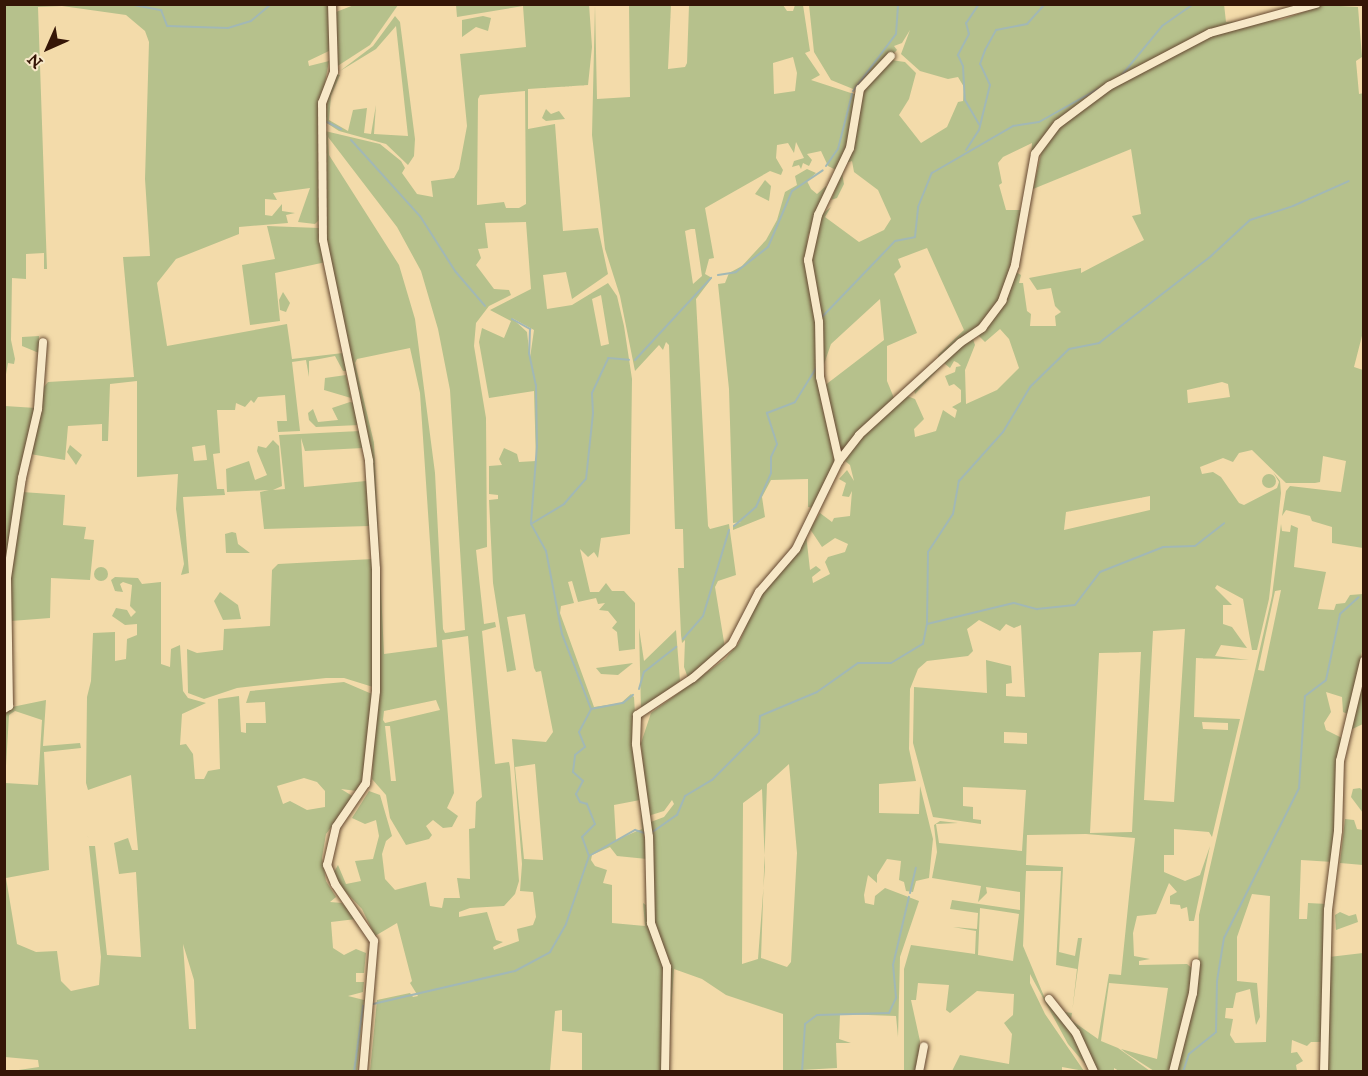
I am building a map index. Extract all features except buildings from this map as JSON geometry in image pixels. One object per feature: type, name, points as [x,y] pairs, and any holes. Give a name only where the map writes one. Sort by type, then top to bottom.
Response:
[{"type":"street","points":[[332,4],[334,72],[322,103],[323,233],[369,461],[376,569],[376,691],[366,783],[336,827],[327,865],[335,884],[374,941],[363,1071]]},
{"type":"street","points":[[665,1071],[667,967],[651,923],[649,837],[636,744],[637,715],[693,678],[732,644],[759,592],[796,549],[839,461],[868,427],[960,343],[982,328],[1002,301],[1015,266],[1035,154],[1058,124],[1109,86],[1210,33],[1316,4]]},
{"type":"street","points":[[839,461],[821,387],[819,322],[808,260],[818,215],[850,148],[860,89],[891,56]]},
{"type":"street","points":[[4,709],[9,706],[7,578],[14,523],[38,409],[43,342]]},
{"type":"street","points":[[1324,1071],[1328,910],[1338,831],[1340,761],[1364,661]]},
{"type":"street","points":[[1173,1071],[1193,993],[1196,963]]},
{"type":"street","points":[[1049,999],[1076,1033],[1094,1071]]},
{"type":"street","points":[[919,1071],[924,1046]]},
{"type":"green space","points":[[589,4],[592,47],[588,85],[528,89],[528,129],[555,124],[563,231],[598,228],[608,274],[572,299],[566,272],[543,275],[547,309],[572,305],[608,283],[617,296],[624,326],[632,379],[630,534],[601,538],[598,558],[594,552],[588,557],[580,549],[590,592],[599,592],[606,583],[612,591],[624,591],[635,603],[635,649],[619,651],[617,632],[612,628],[617,622],[608,611],[599,610],[605,603],[598,604],[596,598],[578,602],[572,581],[568,582],[574,603],[561,606],[560,613],[594,707],[621,703],[631,694],[634,697],[640,800],[614,805],[616,840],[642,829],[640,801],[647,859],[617,856],[610,847],[592,855],[591,860],[595,866],[607,870],[603,883],[612,885],[612,923],[645,926],[643,903],[646,905],[650,929],[664,966],[662,1071],[582,1071],[582,1033],[562,1031],[562,1010],[555,1011],[550,1071],[370,1071],[377,1000],[410,993],[413,997],[418,996],[410,983],[412,981],[397,923],[375,936],[362,909],[341,887],[334,872],[338,865],[346,884],[361,881],[355,861],[373,859],[379,836],[376,820],[365,824],[352,818],[369,791],[380,795],[392,836],[386,841],[382,854],[385,879],[395,890],[426,882],[430,906],[442,908],[444,898],[460,898],[457,878],[470,879],[469,829],[475,828],[476,802],[482,797],[468,636],[442,640],[454,793],[447,808],[458,816],[452,827],[443,828],[433,820],[426,826],[432,835],[429,839],[406,845],[390,818],[386,795],[372,779],[378,653],[371,454],[325,232],[325,131],[380,144],[401,161],[405,168],[402,173],[417,194],[433,197],[431,181],[454,178],[459,169],[467,126],[460,54],[526,47],[523,6],[457,17],[456,5]],"holes":[[[525,91],[526,204],[519,208],[506,208],[504,202],[477,205],[478,99],[480,95]],[[328,137],[397,227],[421,271],[438,329],[450,390],[465,630],[445,633],[443,629],[435,473],[415,319],[399,265],[329,155]],[[526,222],[531,289],[490,310],[511,321],[504,338],[482,328],[479,342],[489,398],[534,391],[536,461],[519,462],[517,454],[504,448],[499,459],[502,465],[489,466],[489,494],[498,495],[498,499],[489,500],[493,583],[507,672],[516,670],[507,617],[525,614],[534,668],[536,672],[541,671],[553,732],[546,742],[512,739],[522,864],[520,891],[533,892],[536,917],[533,925],[517,929],[519,941],[494,950],[493,947],[503,942],[496,940],[487,912],[459,917],[459,912],[470,908],[504,906],[515,894],[519,881],[510,767],[509,762],[495,764],[482,631],[496,627],[495,622],[484,624],[476,550],[487,547],[486,418],[474,346],[476,323],[489,306],[511,295],[509,290],[494,289],[476,265],[481,258],[478,249],[488,248],[485,223]],[[601,295],[609,344],[601,346],[592,299]],[[512,318],[534,330],[530,358],[527,332]],[[410,348],[420,393],[437,647],[384,654],[374,443],[355,363],[357,359]],[[436,700],[440,710],[385,723],[384,711]],[[385,726],[390,726],[396,781],[391,781]],[[535,764],[543,860],[524,859],[515,767]]]},
{"type":"green space","points":[[629,4],[671,5],[668,69],[685,67],[687,63],[689,5],[783,5],[787,11],[793,11],[795,5],[803,5],[810,51],[805,53],[820,75],[811,80],[857,95],[855,118],[838,171],[828,166],[821,151],[807,154],[812,160],[809,166],[803,163],[801,169],[799,165],[792,167],[794,161],[804,158],[796,142],[794,153],[788,143],[777,145],[776,158],[783,170],[781,175],[770,171],[705,208],[714,258],[709,259],[705,274],[712,278],[696,299],[708,526],[710,529],[729,524],[736,575],[718,581],[715,587],[725,648],[688,678],[684,667],[685,640],[682,643],[681,635],[678,568],[684,568],[683,529],[675,529],[669,345],[666,342],[663,350],[659,345],[635,371],[620,296],[605,249],[592,135],[595,5],[597,99],[630,97]],"holes":[[[793,57],[797,73],[795,91],[774,94],[773,63]],[[695,229],[702,276],[693,284],[685,231]]]},
{"type":"green space","points":[[1224,4],[1226,22],[1281,20],[1323,5],[1358,7],[1362,57],[1356,61],[1359,94],[1364,93],[1364,328],[1354,367],[1363,370],[1363,548],[1332,543],[1332,527],[1312,521],[1310,516],[1286,510],[1282,516],[1286,491],[1290,486],[1341,492],[1346,461],[1323,456],[1320,482],[1315,483],[1286,483],[1252,450],[1239,453],[1233,462],[1223,458],[1200,467],[1202,474],[1213,472],[1221,477],[1239,503],[1244,505],[1277,488],[1279,482],[1273,472],[1280,481],[1281,493],[1269,599],[1257,650],[1252,650],[1243,599],[1217,585],[1215,588],[1232,605],[1223,605],[1223,624],[1232,627],[1247,648],[1221,645],[1215,656],[1249,660],[1196,658],[1194,717],[1240,719],[1212,837],[1209,832],[1174,829],[1174,855],[1164,855],[1164,872],[1185,881],[1200,875],[1210,846],[1194,921],[1189,921],[1187,907],[1181,909],[1180,905],[1170,904],[1170,896],[1177,892],[1169,883],[1156,914],[1137,916],[1133,933],[1134,956],[1150,959],[1139,961],[1139,965],[1187,964],[1194,970],[1170,1071],[1154,1071],[1121,1049],[1157,1059],[1168,988],[1109,983],[1101,1041],[1118,1048],[1150,1071],[1119,1071],[1114,1068],[1114,1071],[1096,1071],[1064,1012],[1072,1013],[1071,1020],[1098,1039],[1109,974],[1121,975],[1135,838],[1086,834],[1027,835],[1026,865],[1063,867],[1059,952],[1075,956],[1078,938],[1082,938],[1072,1010],[1077,969],[1056,965],[1061,871],[1026,871],[1023,946],[1046,1001],[1074,1034],[1091,1071],[1068,1044],[1030,974],[1030,983],[1045,1014],[1084,1071],[1062,1067],[1062,1072],[952,1071],[960,1055],[1009,1064],[1012,1034],[1004,1023],[1013,1015],[1014,994],[977,991],[950,1013],[946,1010],[949,985],[918,983],[916,1000],[911,1000],[920,1041],[917,1071],[904,1071],[904,969],[911,945],[975,954],[976,931],[953,927],[977,929],[978,913],[950,909],[952,900],[1020,910],[1020,892],[986,887],[987,893],[978,902],[981,886],[932,878],[937,852],[934,825],[940,821],[958,823],[936,824],[939,843],[1022,851],[1026,790],[963,787],[963,806],[973,807],[973,819],[981,820],[981,824],[933,817],[913,743],[914,687],[987,693],[986,660],[1011,666],[1012,683],[1006,684],[1006,696],[1025,697],[1021,625],[1014,628],[1006,624],[1000,631],[979,620],[967,629],[973,651],[968,656],[927,661],[918,669],[910,689],[909,749],[916,781],[879,784],[879,813],[919,814],[920,786],[933,839],[929,878],[916,881],[913,892],[906,891],[904,882],[899,880],[901,861],[887,859],[877,875],[877,883],[868,875],[864,895],[865,903],[874,905],[875,896],[885,888],[919,901],[900,957],[898,1037],[896,1016],[840,1014],[839,1039],[851,1043],[836,1043],[837,1068],[783,1071],[783,1014],[726,995],[702,979],[674,969],[667,1071],[670,1002],[653,912],[648,823],[664,817],[674,804],[672,800],[664,811],[648,816],[641,743],[651,713],[725,659],[739,643],[758,598],[806,534],[810,570],[816,566],[821,570],[812,577],[813,583],[830,574],[825,562],[828,557],[845,552],[848,544],[835,538],[822,547],[810,529],[820,513],[832,522],[834,518],[850,516],[852,491],[849,497],[842,496],[846,483],[839,479],[847,470],[854,481],[850,465],[845,461],[856,442],[841,457],[828,418],[824,386],[884,340],[880,299],[831,344],[823,367],[824,383],[810,267],[821,215],[831,207],[825,217],[859,242],[884,230],[891,219],[878,190],[854,172],[852,161],[846,163],[866,83],[891,60],[905,62],[916,73],[909,99],[899,115],[921,143],[947,127],[958,102],[963,101],[964,87],[958,77],[948,79],[920,71],[901,54],[910,30],[902,43],[894,46],[897,50],[858,91],[831,80],[814,52],[809,5]],"holes":[[[1045,137],[1033,189],[1131,149],[1141,214],[1132,216],[1144,240],[1081,273],[1081,268],[1029,278],[1037,290],[1051,288],[1055,306],[1061,312],[1055,316],[1056,326],[1030,326],[1031,314],[1027,311],[1023,283],[1019,283],[1021,275],[1016,272],[1002,308],[978,335],[985,342],[1000,329],[1009,339],[1019,368],[997,390],[966,404],[965,370],[975,345],[973,339],[969,340],[943,360],[914,390],[915,394],[944,363],[950,368],[954,361],[958,363],[961,366],[956,367],[955,372],[945,376],[949,386],[954,384],[961,390],[961,402],[952,407],[957,410],[955,418],[943,410],[936,431],[915,437],[914,429],[924,419],[915,399],[907,396],[856,442],[911,387],[909,384],[894,398],[887,381],[887,346],[917,333],[894,274],[901,267],[898,259],[927,248],[964,330],[938,355],[939,359],[980,327],[1001,301],[1025,210],[1006,210],[999,185],[1002,183],[998,163],[1003,157],[1032,143],[1028,186]],[[1222,382],[1228,384],[1230,397],[1188,403],[1187,390]],[[1150,496],[1150,510],[1064,530],[1066,512]],[[1185,629],[1174,802],[1144,800],[1153,631]],[[1141,652],[1132,832],[1090,833],[1099,653]],[[1202,722],[1228,723],[1228,730],[1203,729]],[[1004,732],[1027,733],[1027,744],[1004,743]],[[789,764],[797,853],[791,962],[787,967],[761,958],[763,888],[758,959],[742,964],[743,803],[762,789],[765,855],[767,784]],[[980,908],[1019,914],[1013,961],[978,955]]]},
{"type":"green space","points":[[4,5],[329,5],[329,51],[308,61],[309,66],[329,61],[319,115],[319,220],[315,224],[298,222],[310,188],[273,193],[277,200],[265,199],[265,215],[272,216],[282,204],[282,211],[295,213],[286,215],[288,223],[239,227],[239,234],[176,259],[157,283],[167,346],[287,324],[292,359],[343,353],[347,371],[343,371],[335,356],[309,361],[309,377],[306,360],[292,362],[300,431],[278,432],[277,421],[287,421],[285,395],[258,397],[254,403],[251,400],[245,407],[236,403],[235,410],[217,410],[220,453],[213,454],[217,489],[224,489],[225,495],[183,497],[189,573],[181,575],[184,564],[176,509],[178,474],[137,477],[137,381],[110,384],[108,441],[102,441],[102,424],[68,426],[65,460],[30,454],[42,389],[48,382],[134,377],[123,257],[150,256],[145,179],[149,42],[145,31],[126,15],[62,6],[38,7],[47,269],[44,269],[44,253],[26,254],[26,279],[12,278],[11,340],[15,359],[14,364],[8,363],[5,380]],"holes":[[[205,445],[207,460],[194,461],[192,447]]]},
{"type":"green space","points":[[354,5],[398,5],[370,45],[336,67],[336,12]]},
{"type":"green space","points":[[395,16],[400,22],[415,139],[414,156],[408,165],[386,144],[339,131],[325,122],[328,90],[337,74],[340,75],[331,96],[329,120],[348,131],[353,110],[367,108],[364,133],[371,134],[376,105],[374,134],[408,136],[396,26],[376,49],[340,71],[373,46]]},
{"type":"green space","points":[[483,16],[491,18],[488,31],[476,27],[462,37],[462,20]]},
{"type":"green space","points":[[546,109],[551,114],[559,111],[565,119],[546,121],[542,118]]},
{"type":"green space","points":[[807,169],[816,173],[807,181],[811,189],[817,194],[826,186],[827,193],[808,236],[806,260],[816,324],[821,400],[836,467],[813,508],[808,507],[808,479],[771,480],[762,497],[765,517],[733,530],[733,525],[741,522],[733,523],[729,389],[718,284],[725,283],[729,273],[742,266],[766,240],[777,220],[785,192],[797,185],[795,176]]},
{"type":"green space","points":[[842,173],[844,184],[837,198],[831,200]]},
{"type":"green space","points":[[765,180],[771,186],[769,201],[755,194]]},
{"type":"green space","points":[[267,226],[319,228],[326,262],[275,273],[280,321],[250,325],[242,265],[275,259]]},
{"type":"green space","points":[[283,292],[290,303],[286,312],[280,310],[279,300]]},
{"type":"green space","points":[[39,336],[39,353],[22,346],[22,337]]},
{"type":"green space","points":[[346,375],[351,398],[324,390],[325,378]]},
{"type":"green space","points":[[350,402],[354,403],[359,425],[316,427],[309,420],[308,413],[313,409],[318,422],[338,420],[332,408]]},
{"type":"green space","points":[[5,406],[36,408],[10,534],[5,706]]},
{"type":"green space","points":[[360,431],[363,448],[305,451],[301,438],[304,487],[366,481],[369,526],[264,529],[260,492],[269,490],[227,492],[226,469],[249,461],[255,480],[267,475],[257,451],[258,446],[266,448],[273,440],[279,446],[282,486],[273,490],[285,489],[279,435]]},
{"type":"green space","points":[[70,445],[82,455],[76,465],[67,452]]},
{"type":"green space","points":[[1269,474],[1274,476],[1276,481],[1274,486],[1269,488],[1264,486],[1262,481],[1264,476]]},
{"type":"green space","points":[[22,492],[65,495],[63,525],[86,527],[84,539],[94,540],[90,580],[51,578],[50,618],[11,621],[10,576]]},
{"type":"green space","points":[[1281,524],[1282,531],[1290,532],[1291,525],[1298,528],[1294,567],[1326,572],[1318,609],[1334,610],[1336,604],[1345,603],[1350,595],[1363,594],[1363,646],[1350,715],[1343,712],[1342,697],[1326,692],[1331,712],[1324,723],[1326,730],[1342,738],[1333,862],[1301,860],[1299,919],[1307,919],[1308,903],[1327,904],[1324,1042],[1311,1042],[1307,1046],[1292,1040],[1291,1053],[1297,1052],[1303,1061],[1296,1065],[1297,1071],[1175,1072],[1198,978],[1199,915],[1272,596]],"holes":[[[1281,590],[1264,671],[1258,670],[1275,591]],[[1252,894],[1270,896],[1266,1042],[1235,1043],[1230,1035],[1233,1019],[1225,1018],[1226,1008],[1233,1008],[1236,993],[1250,989],[1256,1025],[1260,1017],[1257,983],[1237,981],[1237,937]]]},
{"type":"green space","points":[[236,533],[238,544],[250,553],[226,553],[225,534]]},
{"type":"green space","points":[[373,559],[373,687],[344,678],[326,678],[237,688],[204,699],[188,693],[187,649],[197,653],[223,650],[224,629],[270,626],[272,570],[278,564]]},
{"type":"green space","points":[[98,567],[104,567],[108,574],[104,581],[98,581],[94,577],[94,571]]},
{"type":"green space","points":[[115,577],[138,578],[142,584],[161,582],[161,664],[170,667],[171,649],[180,645],[183,691],[188,698],[206,703],[182,714],[180,745],[186,744],[193,754],[195,779],[204,779],[208,771],[220,769],[218,699],[239,696],[241,732],[246,733],[246,723],[266,723],[265,702],[246,703],[250,691],[344,682],[372,694],[363,778],[357,791],[341,789],[354,797],[326,834],[322,858],[326,881],[336,897],[330,902],[342,903],[356,919],[331,922],[333,948],[344,955],[356,949],[366,953],[364,973],[356,973],[356,982],[364,982],[363,992],[348,996],[364,1000],[357,1071],[5,1072],[39,1067],[38,1060],[5,1057],[4,712],[12,707],[46,700],[43,746],[80,743],[81,748],[44,752],[49,870],[6,878],[17,944],[36,952],[57,951],[61,981],[71,991],[99,985],[101,957],[83,791],[89,846],[95,846],[107,955],[141,957],[136,872],[119,874],[114,843],[128,838],[132,850],[138,850],[131,775],[88,790],[86,783],[87,697],[91,681],[93,633],[115,632],[115,661],[126,659],[127,639],[137,635],[137,624],[125,625],[112,616],[116,608],[127,610],[131,617],[136,612],[130,606],[132,585],[123,582],[120,584],[123,592],[115,591],[111,580]],"holes":[[[15,711],[42,720],[38,785],[5,783],[9,715]],[[304,778],[317,782],[325,791],[325,807],[307,810],[290,801],[283,804],[277,786]],[[183,944],[194,980],[196,1029],[189,1029]]]},
{"type":"green space","points":[[220,592],[238,605],[241,619],[223,620],[214,601]]},
{"type":"green space","points":[[639,628],[644,661],[676,630],[680,681],[641,710]]},
{"type":"green space","points":[[633,663],[618,675],[601,674],[596,668]]},
{"type":"green space","points":[[1363,674],[1363,724],[1350,730]]},
{"type":"green space","points":[[1360,788],[1363,791],[1363,813],[1351,797],[1353,789]]},
{"type":"green space","points":[[1345,819],[1354,820],[1357,829],[1363,830],[1363,865],[1340,863]]},
{"type":"green space","points":[[1340,912],[1349,916],[1356,914],[1358,922],[1336,930],[1335,915]]},
{"type":"green space","points":[[1363,953],[1363,1071],[1325,1072],[1329,957]]},
{"type":"waterway","points":[[129,4],[161,10],[167,26],[228,28],[251,21],[271,4]]},
{"type":"waterway","points":[[853,91],[896,34],[898,4]]},
{"type":"waterway","points":[[979,4],[966,23],[969,34],[958,55],[963,66],[965,100],[979,124]]},
{"type":"waterway","points":[[966,150],[979,130],[990,85],[980,64],[985,50],[996,30],[1027,24],[1045,4]]},
{"type":"waterway","points":[[1121,76],[1162,26],[1193,4]]},
{"type":"waterway","points":[[821,318],[895,241],[915,237],[918,207],[932,173],[1013,126],[1039,122],[1100,88]]},
{"type":"waterway","points":[[826,166],[838,149],[852,94]]},
{"type":"waterway","points":[[327,122],[341,129]]},
{"type":"waterway","points":[[351,140],[420,216],[455,271],[485,306]]},
{"type":"waterway","points":[[718,275],[736,272],[768,247],[792,191],[823,170]]},
{"type":"waterway","points":[[651,833],[677,815],[685,796],[712,780],[759,733],[760,716],[817,692],[858,663],[891,663],[923,644],[927,624],[928,552],[953,514],[959,481],[1003,432],[1030,387],[1069,349],[1099,343],[1211,256],[1250,220],[1293,206],[1349,181]]},
{"type":"waterway","points":[[635,360],[711,278]]},
{"type":"waterway","points":[[512,319],[530,329],[529,353],[536,385],[537,446],[531,523]]},
{"type":"waterway","points":[[373,1004],[515,971],[550,952],[566,924],[589,856],[582,837],[595,824],[587,804],[580,802],[576,794],[583,781],[573,772],[575,755],[585,747],[579,732],[591,709],[562,634],[546,551],[531,524],[564,504],[586,479],[593,413],[592,393],[608,358],[629,360]]},
{"type":"waterway","points":[[734,526],[756,507],[771,473],[771,457],[777,444],[767,413],[795,402],[816,368]]},
{"type":"waterway","points":[[927,624],[1014,603],[1037,609],[1075,605],[1100,572],[1163,547],[1195,546],[1224,523]]},
{"type":"waterway","points":[[683,639],[703,616],[729,530]]},
{"type":"waterway","points":[[1183,1072],[1189,1054],[1216,1032],[1217,981],[1224,938],[1299,788],[1305,696],[1326,680],[1340,614],[1359,597]]},
{"type":"waterway","points":[[639,689],[644,672],[676,647]]},
{"type":"waterway","points":[[591,709],[623,703],[633,695]]},
{"type":"waterway","points":[[589,856],[635,830],[645,833]]},
{"type":"waterway","points":[[910,893],[916,868]]},
{"type":"waterway","points":[[802,1072],[805,1024],[817,1015],[889,1013],[896,998],[893,965],[909,897]]},
{"type":"waterway","points":[[354,1072],[363,1006]]}]
